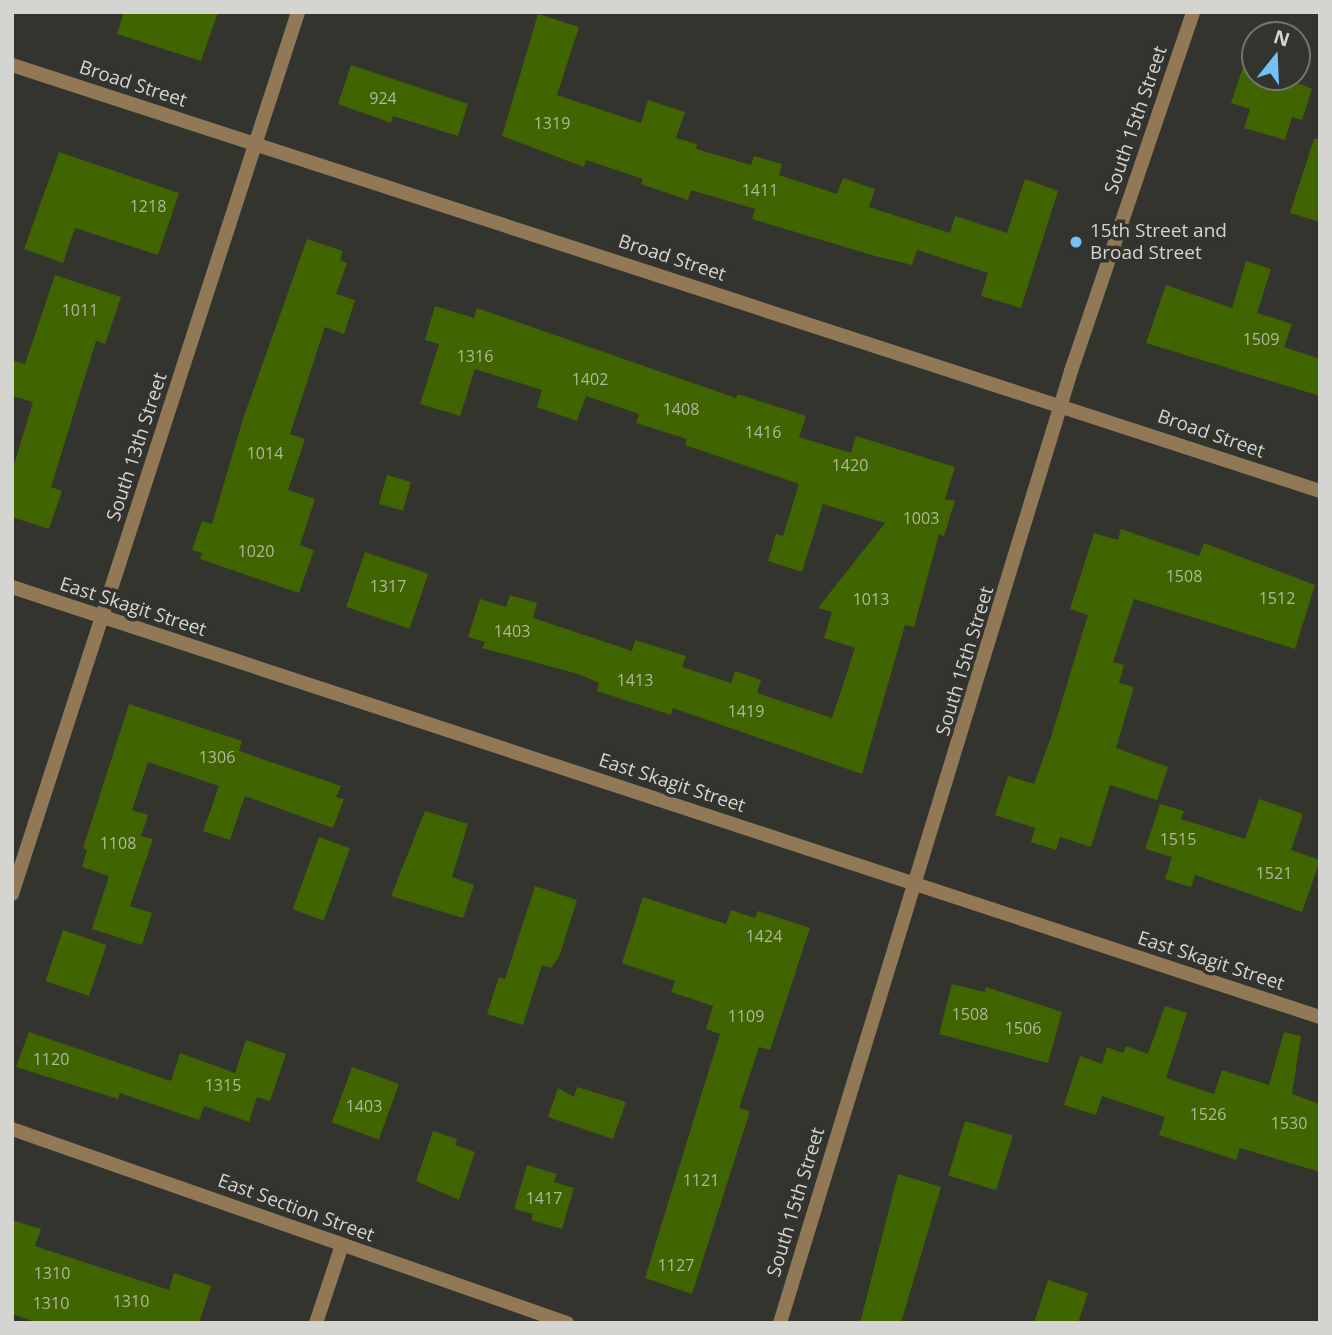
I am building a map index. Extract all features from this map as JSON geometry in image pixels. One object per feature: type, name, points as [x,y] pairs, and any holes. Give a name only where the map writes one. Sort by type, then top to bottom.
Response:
[{"type":"street","name":"South 13th Street","points":[[12,894],[253,143],[298,12]]},
{"type":"street","name":"South 15th Street","points":[[780,1323],[1062,405],[1193,12]]},
{"type":"street","name":"Broad Street","points":[[12,65],[1320,491]]},
{"type":"street","name":"East Skagit Street","points":[[12,587],[1320,1017]]},
{"type":"street","name":"East Section Street","points":[[12,1129],[567,1323]]},
{"type":"street","points":[[316,1323],[342,1245]]},
{"type":"building","points":[[124,12],[218,12],[201,61],[117,34]]},
{"type":"building","points":[[538,14],[579,27],[557,95],[641,123],[648,100],[685,112],[676,138],[697,144],[696,149],[751,165],[754,156],[782,164],[779,175],[837,194],[843,178],[875,189],[869,207],[950,233],[955,216],[1007,233],[1025,179],[1058,191],[1021,308],[981,296],[988,273],[917,250],[912,265],[875,256],[752,219],[755,209],[691,190],[688,200],[641,184],[643,179],[586,160],[584,167],[502,136]]},
{"type":"building","points":[[351,65],[468,104],[458,136],[393,116],[391,123],[338,104]]},
{"type":"building","points":[[1241,73],[1241,91],[1312,89],[1302,120],[1292,117],[1285,140],[1244,128],[1250,109],[1231,103]]},
{"type":"building","points":[[1314,139],[1320,139],[1320,222],[1290,213]]},
{"type":"building","points":[[59,152],[179,193],[158,255],[75,228],[63,263],[24,249]]},
{"type":"building","points":[[307,239],[343,251],[340,260],[347,263],[336,294],[355,300],[344,334],[325,327],[290,434],[305,439],[288,490],[315,499],[300,545],[314,550],[299,593],[200,559],[202,553],[192,550],[202,521],[212,524],[243,419]]},
{"type":"building","points":[[1246,261],[1271,269],[1257,313],[1292,324],[1284,347],[1320,359],[1320,396],[1146,343],[1166,285],[1232,308]]},
{"type":"building","points":[[55,275],[121,297],[105,344],[96,341],[51,487],[62,491],[49,529],[12,517],[12,471],[33,402],[12,396],[12,360],[25,364]]},
{"type":"building","points":[[435,306],[474,318],[477,308],[736,398],[738,394],[806,416],[799,437],[851,453],[856,436],[955,467],[945,499],[955,501],[944,536],[939,534],[914,627],[905,625],[862,774],[673,708],[671,715],[597,691],[599,683],[578,674],[482,648],[485,642],[468,637],[480,599],[506,607],[510,595],[537,603],[533,618],[632,651],[635,640],[686,656],[682,667],[731,683],[735,671],[761,680],[757,693],[832,718],[855,648],[824,638],[832,612],[818,608],[885,523],[823,504],[802,572],[768,561],[776,534],[783,536],[799,484],[685,445],[687,439],[636,423],[639,414],[586,396],[577,421],[537,407],[542,390],[475,369],[460,416],[420,404],[439,344],[425,340]]},
{"type":"building","points":[[387,475],[411,482],[403,511],[379,504]]},
{"type":"building","points":[[1121,529],[1199,556],[1204,543],[1315,585],[1295,649],[1134,599],[1113,662],[1124,665],[1119,683],[1134,687],[1116,748],[1168,767],[1157,800],[1110,785],[1091,847],[1060,837],[1056,850],[1031,842],[1035,828],[995,815],[1008,776],[1034,784],[1088,615],[1070,609],[1094,533],[1118,540]]},
{"type":"building","points":[[365,552],[428,574],[409,629],[346,607]]},
{"type":"building","points":[[129,704],[242,741],[239,751],[341,786],[336,797],[344,799],[333,828],[245,796],[230,840],[203,831],[219,786],[148,762],[132,810],[148,815],[141,836],[153,839],[130,906],[152,913],[142,945],[92,929],[109,876],[82,867],[87,850],[83,848]]},
{"type":"building","points":[[1259,799],[1303,814],[1291,850],[1320,860],[1302,912],[1195,875],[1191,887],[1165,879],[1172,857],[1145,849],[1160,804],[1184,811],[1181,819],[1245,839]]},
{"type":"building","points":[[425,811],[468,824],[452,877],[474,885],[463,918],[391,896]]},
{"type":"building","points":[[319,837],[350,848],[324,921],[293,909]]},
{"type":"building","points":[[535,886],[577,900],[559,957],[551,968],[542,965],[523,1025],[487,1014],[499,977],[505,979]]},
{"type":"building","points":[[643,897],[726,924],[731,910],[755,918],[758,911],[810,928],[770,1050],[759,1047],[739,1108],[750,1111],[692,1294],[645,1278],[720,1034],[706,1029],[713,1006],[671,992],[675,981],[622,963]]},
{"type":"building","points":[[63,930],[106,945],[89,996],[45,981]]},
{"type":"building","points":[[952,984],[985,992],[986,987],[1062,1012],[1048,1063],[939,1034]]},
{"type":"building","points":[[1165,1006],[1187,1013],[1166,1078],[1214,1094],[1222,1070],[1269,1085],[1284,1032],[1301,1036],[1292,1094],[1320,1104],[1320,1172],[1240,1148],[1236,1160],[1159,1135],[1165,1117],[1102,1096],[1096,1115],[1064,1105],[1080,1056],[1102,1064],[1107,1047],[1123,1053],[1126,1046],[1148,1054]]},
{"type":"building","points":[[29,1032],[171,1081],[180,1053],[235,1073],[246,1040],[286,1054],[270,1101],[257,1097],[249,1122],[204,1106],[199,1120],[120,1093],[118,1099],[16,1067]]},
{"type":"building","points":[[352,1067],[399,1084],[379,1140],[332,1122]]},
{"type":"building","points":[[577,1087],[626,1102],[613,1139],[548,1117],[558,1088],[574,1097]]},
{"type":"building","points":[[965,1121],[1013,1136],[996,1190],[948,1176]]},
{"type":"building","points":[[433,1131],[457,1139],[455,1145],[475,1152],[459,1200],[416,1181]]},
{"type":"building","points":[[527,1165],[557,1174],[554,1182],[574,1188],[562,1229],[531,1220],[533,1214],[514,1209]]},
{"type":"building","points":[[898,1174],[941,1187],[901,1323],[860,1323]]},
{"type":"building","points":[[12,1220],[41,1229],[35,1246],[169,1290],[174,1273],[211,1286],[199,1323],[38,1323],[12,1314]]},
{"type":"building","points":[[1048,1280],[1088,1293],[1078,1323],[1034,1323]]},
{"type":"place","name":"15th Street and Broad Street","points":[[1076,242]]}]
